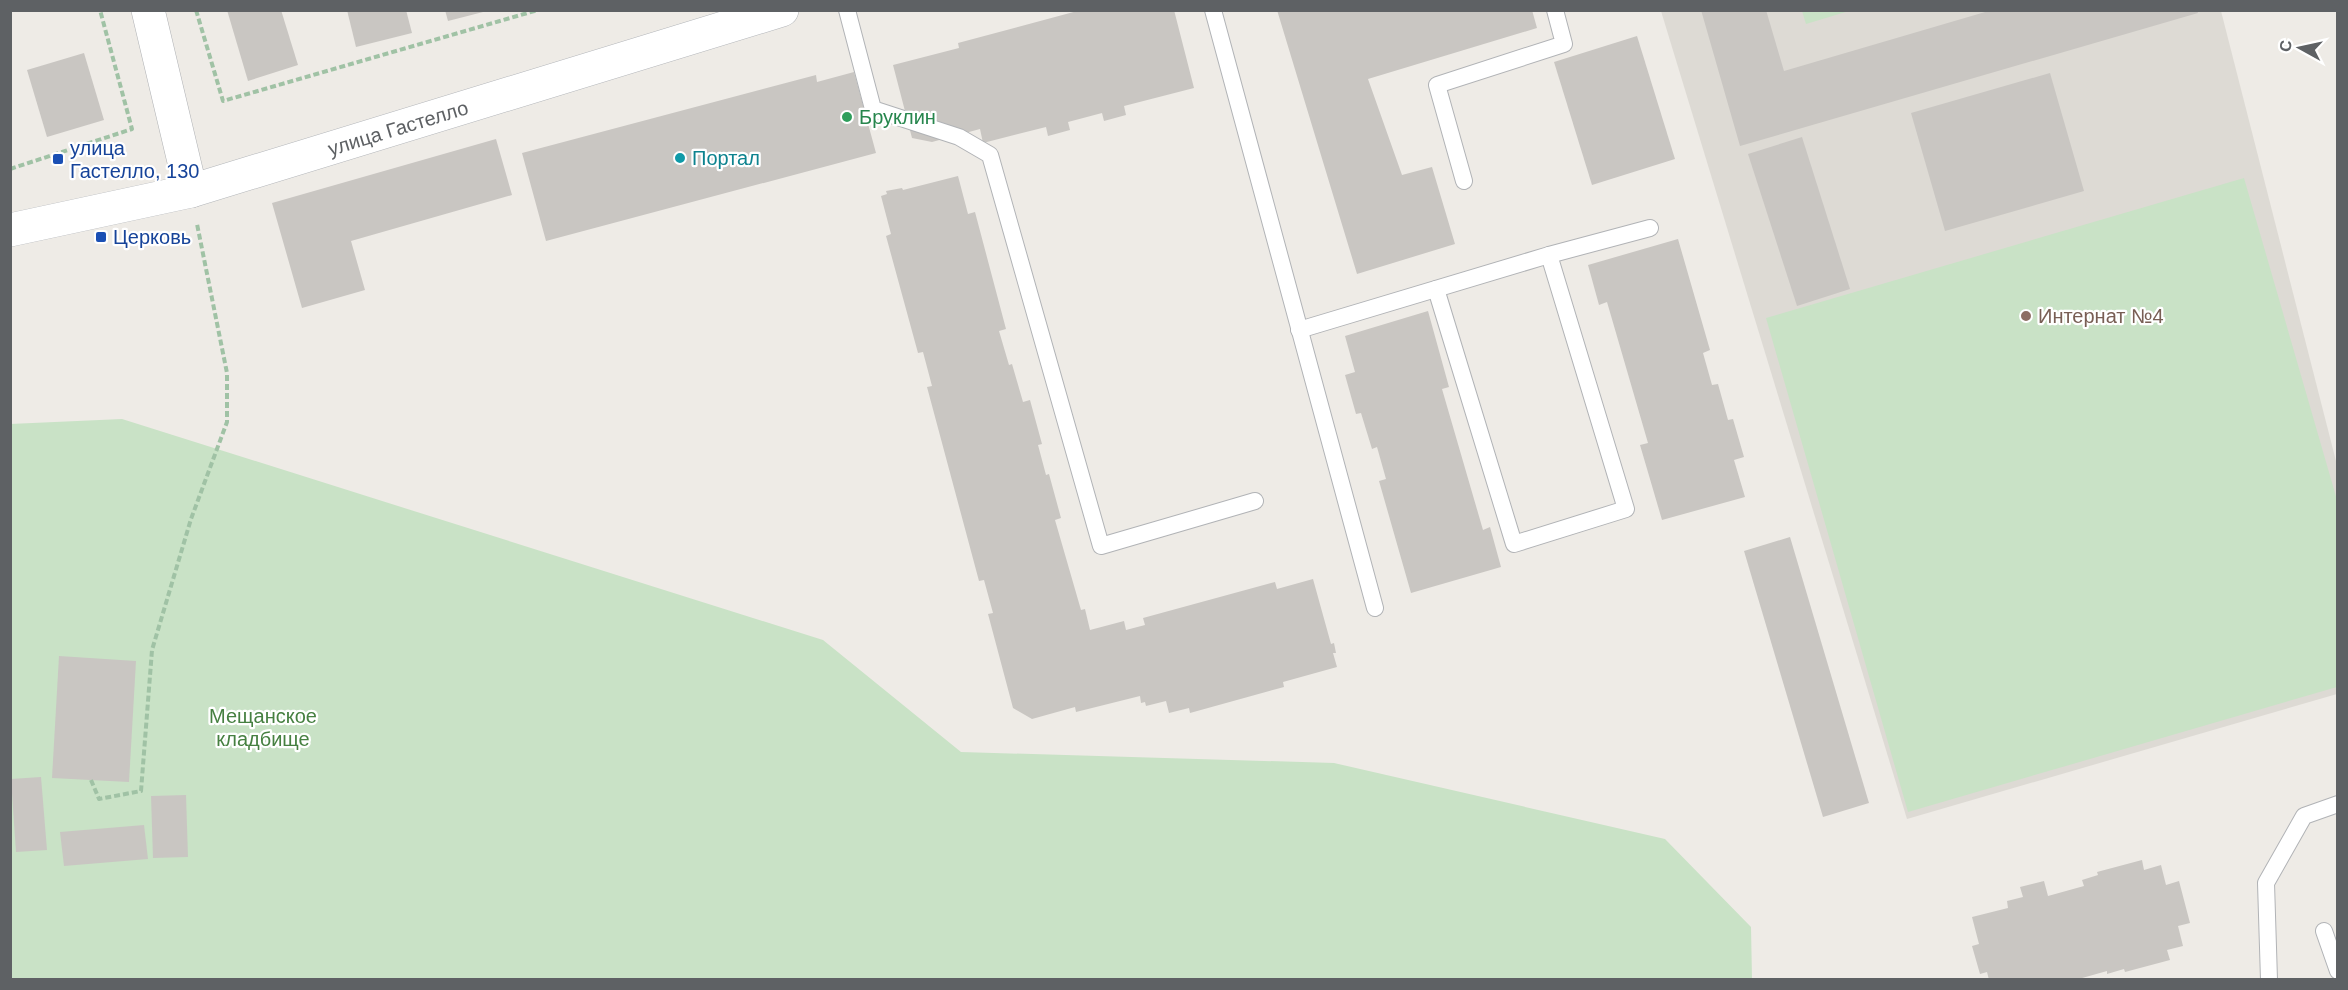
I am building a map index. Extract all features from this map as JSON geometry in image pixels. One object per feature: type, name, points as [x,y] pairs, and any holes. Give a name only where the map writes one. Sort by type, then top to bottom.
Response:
[{"type":"street","points":[[148,10],[191,191]]},
{"type":"street","name":"улица Гастелло","points":[[10,230],[191,191],[782,10]]},
{"type":"lane","points":[[847,10],[873,109],[959,137],[990,155],[1101,546],[1255,501]]},
{"type":"lane","points":[[1213,10],[1375,608]]},
{"type":"lane","points":[[1464,181],[1437,85],[1564,44],[1555,10]]},
{"type":"lane","points":[[1299,330],[1549,255],[1650,228]]},
{"type":"lane","points":[[1436,290],[1514,544],[1626,509],[1549,255]]},
{"type":"lane","points":[[2268,980],[2265,883],[2304,816],[2337,804]]},
{"type":"lane","points":[[2324,931],[2337,971]]},
{"type":"path","points":[[10,169],[132,129],[100,10]]},
{"type":"path","points":[[196,10],[223,101],[538,10]]},
{"type":"path","points":[[91,780],[99,799],[141,791],[152,650],[191,519],[227,422],[227,373],[191,191]]},
{"type":"shaded area","name":"Интернат №4","points":[[1661,11],[2221,11],[2337,465],[2337,694],[1907,819]]},
{"type":"green space","points":[[1802,10],[1849,11],[1806,24]]},
{"type":"green space","name":"Интернат №4","points":[[2244,178],[2337,500],[2337,687],[1908,812],[1766,318]]},
{"type":"green space","name":"Мещанское кладбище","points":[[122,419],[823,640],[961,752],[1334,763],[1665,839],[1751,927],[1752,979],[11,979],[10,424]]},
{"type":"building","points":[[227,10],[281,10],[298,65],[248,81]]},
{"type":"building","points":[[347,10],[406,10],[412,33],[356,47]]},
{"type":"building","points":[[445,10],[487,10],[487,11],[448,21]]},
{"type":"building","points":[[1081,10],[1174,10],[1194,88],[1124,106],[1126,115],[1104,121],[1102,113],[1068,122],[1070,130],[1048,136],[1046,127],[983,143],[980,129],[932,142],[912,138],[893,65],[959,48],[958,43]]},
{"type":"building","points":[[1277,10],[1532,10],[1537,28],[1368,79],[1402,175],[1432,167],[1455,244],[1357,274]]},
{"type":"building","points":[[1701,10],[1766,10],[1784,71],[1992,10],[2197,10],[2198,13],[1740,146]]},
{"type":"building","points":[[1637,36],[1675,159],[1592,185],[1554,62]]},
{"type":"building","points":[[84,53],[104,120],[47,137],[27,70]]},
{"type":"building","name":"Портал","points":[[854,72],[876,153],[546,241],[522,153],[816,75],[817,82]]},
{"type":"building","points":[[2050,73],[2084,191],[1945,231],[1911,113]]},
{"type":"building","points":[[1802,137],[1850,289],[1797,306],[1748,154]]},
{"type":"building","points":[[496,139],[512,195],[351,241],[365,290],[302,308],[272,203]]},
{"type":"building","points":[[958,176],[968,214],[975,212],[1006,329],[999,331],[1009,365],[1012,364],[1023,402],[1030,400],[1042,444],[1038,445],[1061,518],[1055,520],[1081,610],[1085,609],[1090,630],[1124,621],[1126,630],[1145,625],[1143,618],[1275,582],[1277,589],[1313,579],[1331,644],[1334,643],[1336,653],[1333,653],[1337,667],[1283,682],[1284,687],[1190,713],[1189,708],[1169,713],[1166,701],[1146,706],[1145,702],[1141,703],[1140,696],[1076,712],[1075,707],[1032,719],[1013,708],[988,614],[993,613],[984,580],[979,581],[927,387],[932,386],[923,352],[918,353],[886,236],[891,234],[881,196],[887,194],[886,191],[902,188],[903,190]]},
{"type":"building","points":[[1678,239],[1710,350],[1703,353],[1712,385],[1718,384],[1728,420],[1733,419],[1744,457],[1734,460],[1745,497],[1662,520],[1640,445],[1648,443],[1607,302],[1599,305],[1588,265]]},
{"type":"building","points":[[1428,311],[1449,387],[1442,389],[1483,530],[1490,527],[1501,567],[1411,593],[1379,481],[1386,479],[1377,447],[1372,449],[1361,413],[1356,414],[1345,375],[1355,372],[1345,336]]},
{"type":"building","points":[[1790,537],[1869,803],[1823,817],[1744,551]]},
{"type":"building","points":[[59,656],[136,661],[129,782],[52,778]]},
{"type":"building","points":[[41,777],[47,850],[16,852],[11,779]]},
{"type":"building","points":[[186,795],[188,857],[153,858],[151,796]]},
{"type":"building","points":[[144,825],[148,859],[64,866],[60,832]]},
{"type":"building","points":[[2142,860],[2144,870],[2161,865],[2166,885],[2179,881],[2190,923],[2178,926],[2183,946],[2167,950],[2170,960],[2125,972],[2124,969],[2107,974],[2107,971],[2075,980],[1989,980],[1987,972],[1980,974],[1972,946],[1979,944],[1972,917],[2008,908],[2007,901],[2023,897],[2020,887],[2044,881],[2048,896],[2084,886],[2082,880],[2098,875],[2097,872]]},
{"type":"place","name":"Бруклин","points":[[847,117]]},
{"type":"place","name":"Портал","points":[[680,158]]},
{"type":"place","name":"улица Гастелло, 130","points":[[58,159]]},
{"type":"place","name":"Церковь","points":[[101,237]]},
{"type":"place","name":"Интернат №4","points":[[2026,316]]}]
